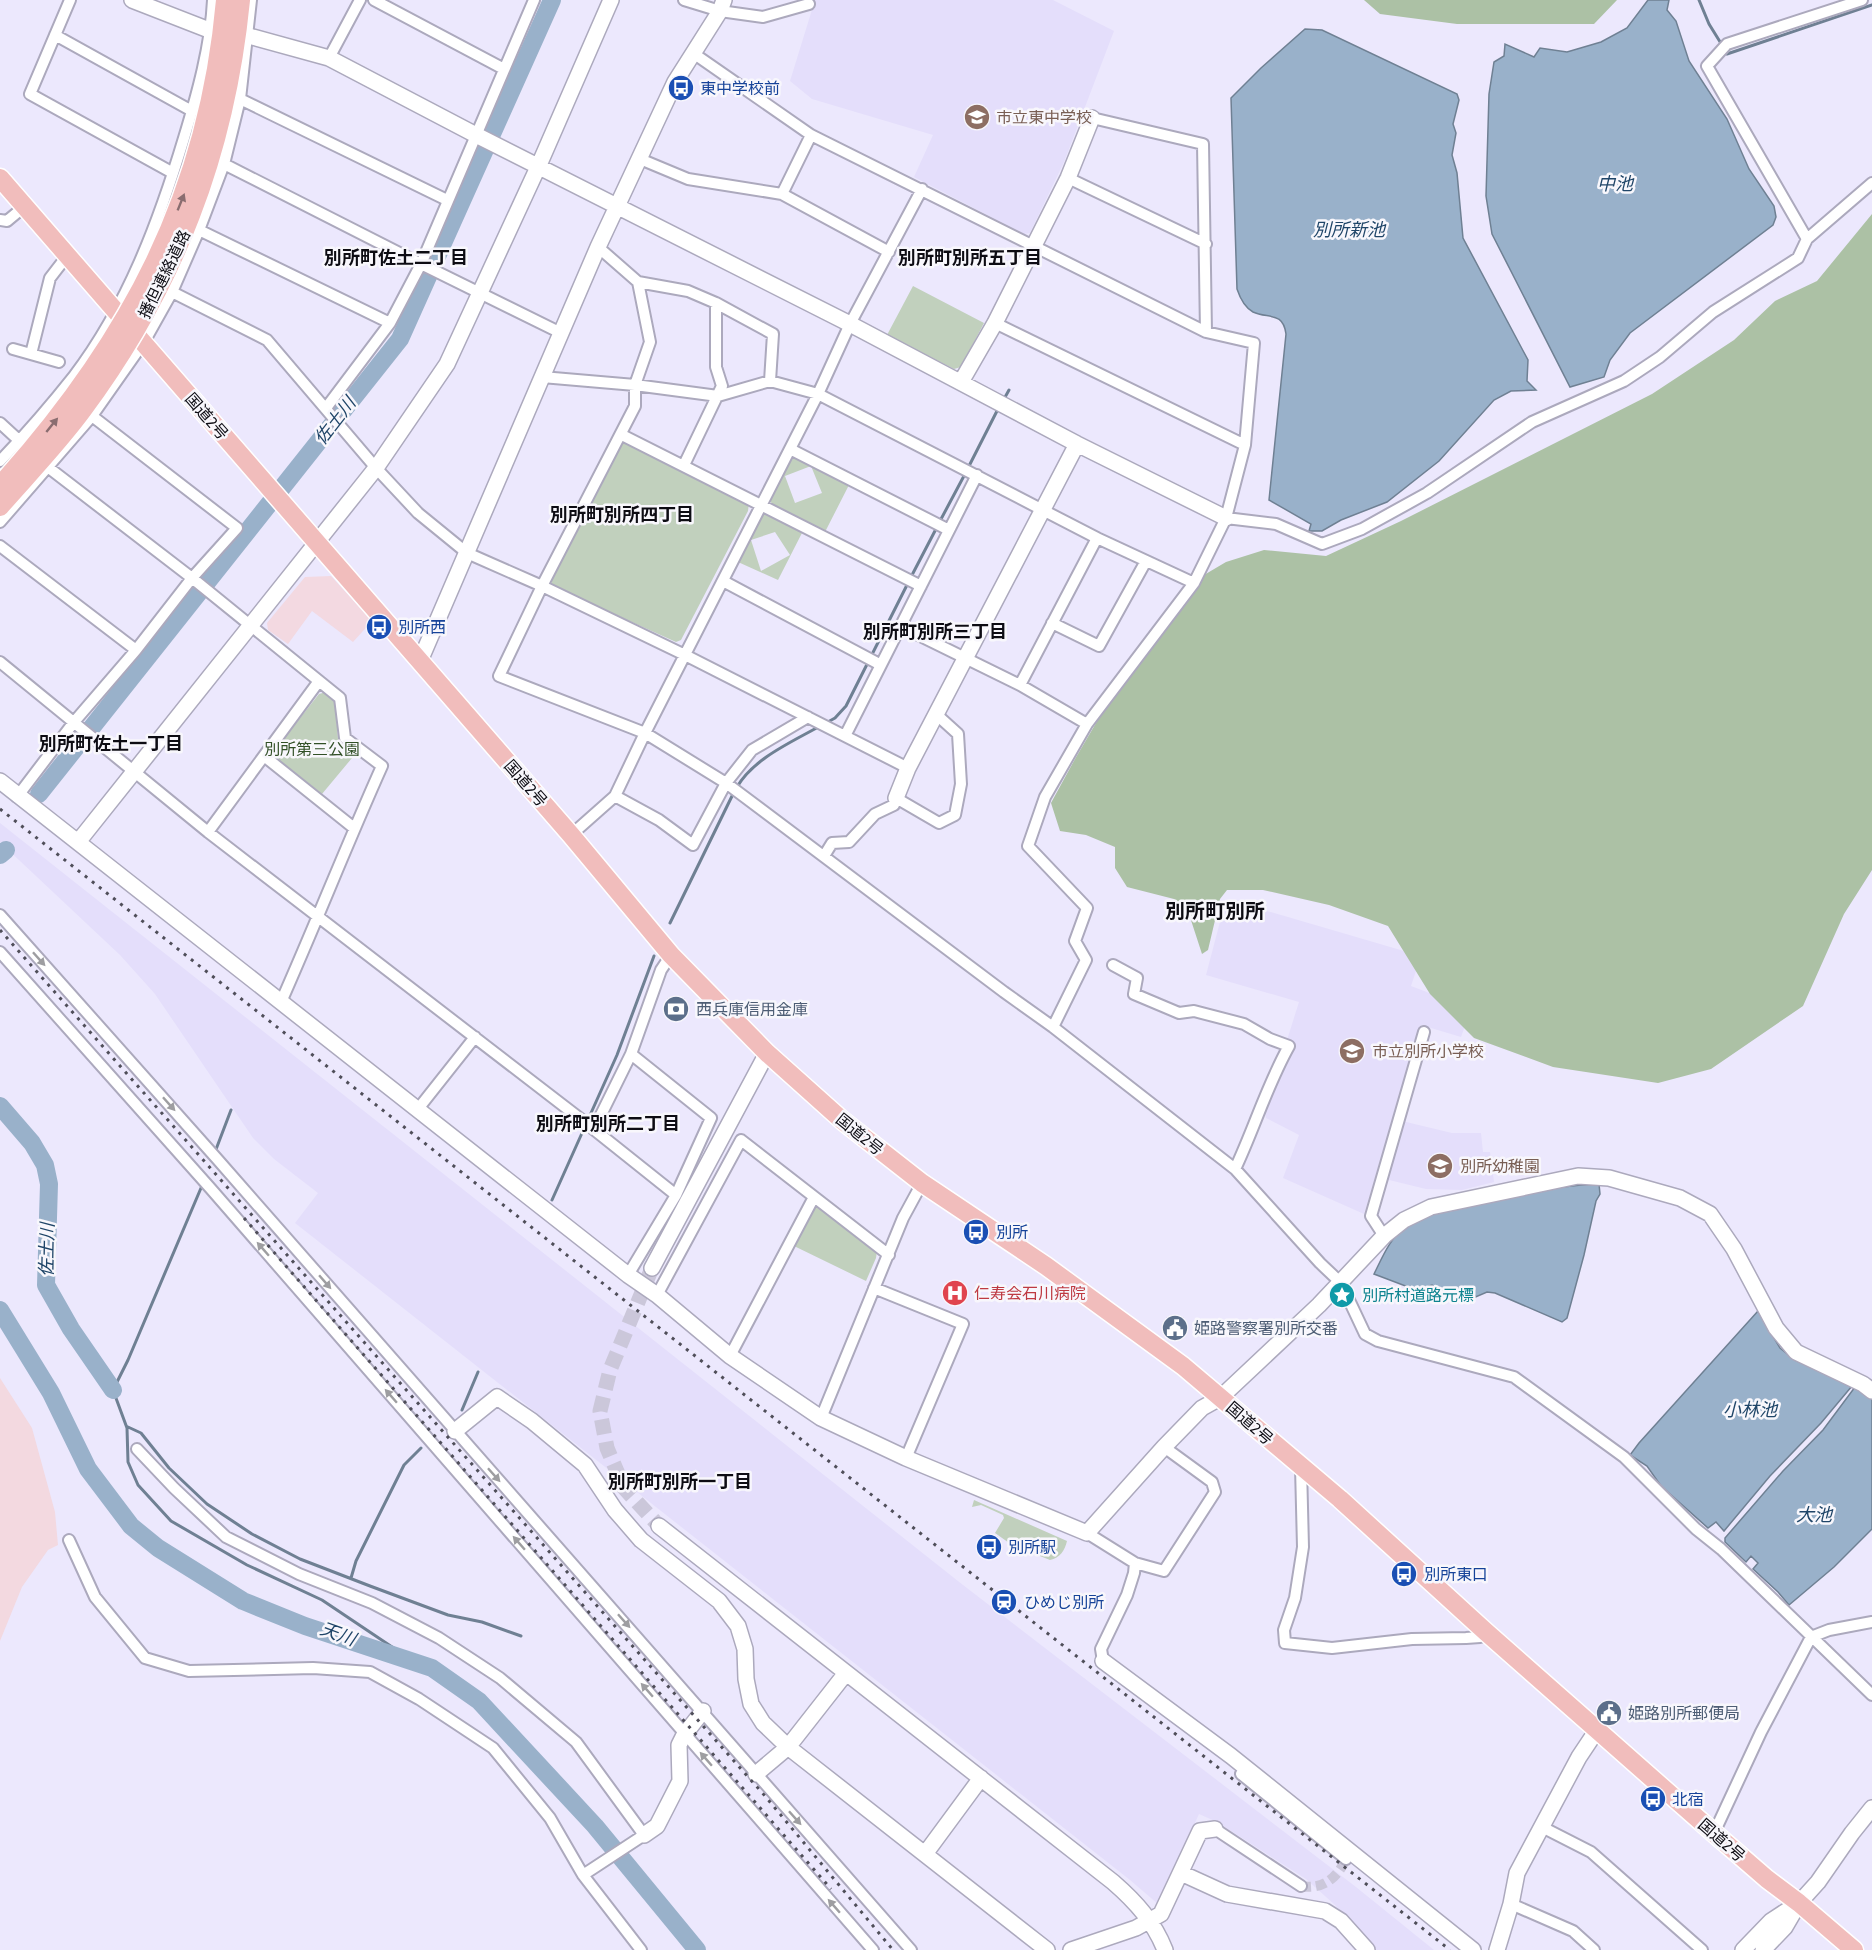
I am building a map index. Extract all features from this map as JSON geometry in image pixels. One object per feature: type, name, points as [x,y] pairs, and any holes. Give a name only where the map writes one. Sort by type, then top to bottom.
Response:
[{"type":"highway","name":"播但連絡道路","points":[[0,485],[83,383],[139,294],[162,247],[183,199],[198,151],[211,98],[225,0]]},
{"type":"highway","name":"播但連絡道路","points":[[0,507],[82,411],[116,364],[153,301],[177,252],[213,155],[233,68],[241,0]]},
{"type":"highway","name":"国道2号","points":[[0,178],[571,835],[671,955],[767,1053],[843,1121],[922,1183],[1046,1266],[1183,1366],[1340,1499],[1486,1632],[1714,1833],[1854,1950]]},
{"type":"street","points":[[70,0],[30,94],[173,173]]},
{"type":"street","points":[[132,0],[209,30],[249,36],[329,58],[850,324],[1077,444],[1226,518],[1276,524],[1322,543],[1362,529],[1427,493],[1532,422],[1624,381],[1660,357],[1713,312],[1798,258],[1807,239],[1872,183]]},
{"type":"street","points":[[0,461],[75,375],[115,311],[148,245],[192,111],[213,0]]},
{"type":"street","points":[[0,522],[50,468],[92,416],[144,342],[172,292],[224,164],[240,99],[249,36],[251,0]]},
{"type":"street","points":[[329,58],[360,0]]},
{"type":"street","points":[[374,0],[504,69]]},
{"type":"street","points":[[78,842],[376,468],[447,364],[611,0]]},
{"type":"street","points":[[684,0],[722,6],[763,17],[809,4]]},
{"type":"street","points":[[1807,239],[1707,66],[1727,45],[1862,0]]},
{"type":"street","points":[[332,414],[428,268],[447,200],[484,139],[504,69],[532,1]]},
{"type":"street","points":[[420,661],[598,247],[675,82],[722,6]]},
{"type":"street","points":[[55,35],[192,111]]},
{"type":"street","points":[[693,53],[811,135],[1206,332],[1254,343],[1245,445],[1226,518],[1194,582],[1087,724],[1045,797],[1028,846],[1087,908],[1075,941],[1086,960],[1053,1027]]},
{"type":"street","points":[[240,99],[447,200]]},
{"type":"street","points":[[962,382],[1068,178],[1092,118],[1203,144],[1206,332]]},
{"type":"street","points":[[782,194],[811,135]]},
{"type":"street","points":[[640,159],[688,179],[782,194],[889,252]]},
{"type":"street","points":[[224,164],[561,333]]},
{"type":"street","points":[[1068,178],[1206,244]]},
{"type":"street","points":[[571,835],[615,796],[818,394],[850,324],[921,189]]},
{"type":"street","points":[[0,220],[7,221],[25,206]]},
{"type":"street","points":[[199,230],[390,323]]},
{"type":"street","points":[[598,247],[638,282],[688,291],[716,303],[772,334],[771,381]]},
{"type":"street","points":[[31,354],[50,278],[68,256]]},
{"type":"street","points":[[638,282],[650,342],[635,385],[635,406],[542,586],[499,676],[645,733],[726,783],[1053,1027],[1234,1169],[1341,1283],[1365,1334],[1378,1341],[1514,1377],[1624,1457],[1696,1529],[1722,1549],[1872,1695]]},
{"type":"street","points":[[172,292],[267,340],[376,468],[418,513],[467,553],[542,586],[908,768]]},
{"type":"street","points":[[684,465],[722,386],[716,367],[716,303]]},
{"type":"street","points":[[994,323],[1245,445]]},
{"type":"street","points":[[13,350],[59,362]]},
{"type":"street","points":[[542,377],[635,385],[718,396],[771,381],[818,394],[1097,538],[1194,582]]},
{"type":"street","points":[[17,797],[74,722],[136,650],[200,584],[237,528],[92,416]]},
{"type":"street","points":[[0,423],[50,468],[200,584],[340,698],[345,738],[382,766],[281,1002]]},
{"type":"street","points":[[622,435],[921,586]]},
{"type":"street","points":[[824,856],[832,843],[849,843],[875,814],[894,806],[908,768],[1077,444]]},
{"type":"street","points":[[790,449],[949,530]]},
{"type":"street","points":[[845,736],[977,475]]},
{"type":"street","points":[[1020,685],[1097,538]]},
{"type":"street","points":[[0,546],[136,650]]},
{"type":"street","points":[[1052,622],[1099,646],[1146,561]]},
{"type":"street","points":[[723,580],[881,665]]},
{"type":"street","points":[[900,626],[1020,685],[1087,724]]},
{"type":"street","points":[[0,662],[208,832],[588,1124],[676,1195]]},
{"type":"street","points":[[208,832],[319,681]]},
{"type":"street","points":[[896,798],[939,823],[955,814],[961,784],[958,734],[937,715]]},
{"type":"street","points":[[615,796],[659,820],[693,845],[726,783],[752,750],[808,717]]},
{"type":"street","points":[[264,756],[354,828]]},
{"type":"street","points":[[0,782],[628,1275],[657,1295],[730,1356],[821,1418],[906,1458],[1087,1533],[1135,1563],[1164,1571],[1215,1492],[1212,1482],[1164,1447]]},
{"type":"street","points":[[0,915],[219,1160],[911,1950]]},
{"type":"street","points":[[0,952],[203,1180],[873,1950]]},
{"type":"street","points":[[588,1124],[631,1054],[661,970],[671,955]]},
{"type":"street","points":[[1113,965],[1137,978],[1134,994],[1179,1013],[1194,1011],[1244,1024],[1289,1046],[1277,1067],[1250,1136],[1234,1169]]},
{"type":"street","points":[[1384,1236],[1371,1216],[1424,1032]]},
{"type":"street","points":[[418,1110],[475,1037]]},
{"type":"street","points":[[652,1268],[767,1053]]},
{"type":"street","points":[[628,1275],[676,1195],[711,1118],[631,1054]]},
{"type":"street","points":[[657,1295],[741,1140],[889,1255]]},
{"type":"street","points":[[1087,1533],[1202,1408],[1220,1398],[1341,1283],[1384,1236],[1404,1220],[1431,1207],[1578,1176],[1609,1178],[1680,1198],[1710,1214],[1734,1249],[1776,1328],[1796,1352],[1872,1390]]},
{"type":"street","points":[[821,1418],[903,1218],[922,1183]]},
{"type":"street","points":[[730,1356],[814,1197]]},
{"type":"street","points":[[874,1288],[963,1324],[906,1458]]},
{"type":"street","points":[[455,1431],[497,1396],[532,1421],[585,1465],[615,1510],[641,1540],[719,1601],[738,1626],[745,1649],[746,1679],[751,1704],[763,1724],[788,1747],[1047,1950]]},
{"type":"street","points":[[137,1449],[226,1537],[299,1574],[372,1604],[439,1638],[500,1678],[576,1742],[640,1838]]},
{"type":"street","points":[[1301,1467],[1303,1546],[1295,1598],[1284,1630],[1286,1643],[1332,1648],[1412,1639],[1480,1637],[1486,1632]]},
{"type":"street","points":[[658,1526],[1113,1882],[1142,1909],[1165,1950]]},
{"type":"street","points":[[69,1540],[95,1598],[145,1658],[189,1671],[313,1668],[370,1672],[419,1699],[493,1748],[550,1818],[641,1950]]},
{"type":"street","points":[[1135,1563],[1127,1595],[1101,1649],[1103,1661],[1231,1756],[1473,1950]]},
{"type":"street","points":[[1714,1833],[1761,1732],[1811,1637],[1829,1630],[1872,1622]]},
{"type":"street","points":[[756,1774],[788,1747],[846,1673]]},
{"type":"street","points":[[587,1873],[657,1826],[680,1781],[679,1745],[703,1711]]},
{"type":"street","points":[[1497,1950],[1512,1904],[1517,1873],[1579,1757],[1597,1730]]},
{"type":"street","points":[[1231,1756],[1234,1767],[1346,1859]]},
{"type":"street","points":[[925,1854],[981,1778]]},
{"type":"street","points":[[1763,1950],[1785,1927],[1800,1903],[1872,1808]]},
{"type":"street","points":[[1542,1827],[1591,1852],[1702,1950]]},
{"type":"street","points":[[1071,1950],[1150,1921],[1161,1914],[1200,1831],[1215,1829],[1301,1886]]},
{"type":"street","points":[[1181,1874],[1227,1894],[1325,1911],[1341,1921],[1367,1950]]},
{"type":"street","points":[[1743,1950],[1771,1920],[1800,1903]]},
{"type":"street","points":[[1512,1904],[1573,1930],[1594,1950]]},
{"type":"shaded area","name":"市立東中学校","points":[[815,0],[1053,0],[1114,31],[1064,162],[1030,233],[1024,234],[914,177],[933,135],[812,99],[790,81]]},
{"type":"shaded area","points":[[331,576],[372,621],[353,642],[312,611],[288,644],[268,630],[267,623],[305,577]]},
{"type":"shaded area","points":[[0,823],[963,1585],[1356,1887],[1434,1950],[1375,1950],[1335,1905],[1306,1879],[1217,1822],[1199,1814],[1158,1904],[295,1223],[318,1193],[274,1159],[253,1138],[155,994],[120,955],[0,842]]},
{"type":"shaded area","name":"市立別所小学校","points":[[1226,899],[1421,956],[1411,986],[1471,1009],[1461,1037],[1421,1025],[1364,1214],[1283,1178],[1299,1135],[1266,1118],[1265,1112],[1286,1058],[1295,1044],[1287,1040],[1299,1002],[1206,975]]},
{"type":"shaded area","name":"別所幼稚園","points":[[1402,1121],[1452,1133],[1481,1133],[1483,1152],[1490,1152],[1494,1182],[1462,1190],[1426,1189],[1385,1179]]},
{"type":"shaded area","points":[[0,1378],[32,1428],[55,1512],[58,1545],[48,1550],[22,1587],[0,1641]]},
{"type":"green space","points":[[1364,0],[1617,0],[1594,24],[1457,24],[1380,14]]},
{"type":"green space","points":[[1872,214],[1872,870],[1844,914],[1803,1006],[1711,1069],[1658,1083],[1553,1067],[1474,1038],[1430,994],[1388,926],[1329,905],[1263,890],[1227,890],[1220,899],[1208,950],[1202,954],[1188,911],[1174,899],[1127,887],[1115,868],[1115,847],[1086,835],[1060,831],[1051,803],[1134,658],[1187,585],[1226,562],[1264,550],[1326,556],[1401,521],[1652,394],[1734,340],[1775,301],[1817,281]]},
{"type":"green space","points":[[913,286],[984,323],[961,367],[954,369],[887,335]]},
{"type":"green space","points":[[629,441],[749,503],[748,511],[681,640],[676,642],[552,586],[551,579],[622,443]]},
{"type":"green space","points":[[797,458],[850,483],[825,532],[772,505],[770,499],[791,460]],"holes":[[[811,466],[822,493],[795,503],[785,476]]]},
{"type":"green space","points":[[768,513],[803,531],[778,580],[738,562],[760,515]],"holes":[[[775,532],[790,555],[761,571],[751,540]]]},
{"type":"green space","name":"別所第三公園","points":[[326,692],[335,702],[338,739],[357,752],[322,794],[275,757],[274,751],[319,694]]},
{"type":"green space","points":[[819,1206],[877,1251],[866,1281],[794,1246],[812,1209]]},
{"type":"green space","points":[[974,1500],[1067,1541],[1063,1550],[1057,1557],[1050,1560],[1012,1545],[995,1533],[1004,1518],[1003,1515],[981,1505],[972,1507]]},
{"type":"water","name":"中池","points":[[1648,0],[1669,0],[1667,10],[1676,21],[1689,61],[1727,119],[1749,169],[1774,206],[1776,217],[1773,225],[1630,333],[1610,360],[1604,377],[1570,387],[1492,234],[1486,196],[1489,94],[1494,62],[1504,56],[1505,44],[1534,57],[1540,48],[1567,52],[1601,42],[1627,28]]},
{"type":"water","name":"別所新池","points":[[1305,29],[1322,30],[1457,94],[1459,100],[1453,124],[1456,133],[1452,155],[1457,173],[1463,238],[1528,360],[1527,381],[1536,390],[1511,391],[1494,400],[1439,461],[1387,502],[1341,520],[1322,531],[1309,531],[1311,524],[1269,500],[1286,334],[1282,322],[1278,319],[1247,308],[1237,289],[1231,98]]},
{"type":"water","points":[[1599,1184],[1600,1194],[1596,1201],[1584,1255],[1567,1318],[1562,1322],[1495,1293],[1487,1292],[1464,1302],[1432,1285],[1416,1290],[1374,1274],[1396,1236],[1417,1219],[1524,1193]]},
{"type":"water","name":"小林池","points":[[1758,1311],[1780,1348],[1795,1360],[1852,1386],[1821,1423],[1770,1476],[1724,1531],[1716,1522],[1708,1528],[1661,1486],[1647,1466],[1630,1455]]},
{"type":"water","name":"大池","points":[[1855,1387],[1872,1399],[1872,1529],[1834,1567],[1789,1605],[1753,1569],[1758,1563],[1751,1556],[1746,1562],[1725,1542],[1725,1538],[1783,1471],[1823,1430]]},
{"type":"waterway","name":"佐土川","points":[[39,794],[400,339],[552,0]]},
{"type":"waterway","points":[[1699,0],[1709,24],[1722,45]]},
{"type":"waterway","points":[[1725,50],[1727,54],[1872,5]]},
{"type":"waterway","points":[[1004,399],[1009,390]]},
{"type":"waterway","points":[[968,468],[999,407]]},
{"type":"waterway","points":[[940,521],[965,474]]},
{"type":"waterway","points":[[911,577],[937,527]]},
{"type":"waterway","points":[[826,723],[835,718],[846,706],[908,583]]},
{"type":"waterway","points":[[737,787],[753,767],[763,759],[820,726]]},
{"type":"waterway","points":[[670,923],[734,792]]},
{"type":"waterway","name":"佐土川","points":[[0,855],[6,850]]},
{"type":"waterway","points":[[552,1200],[617,1055],[654,956]]},
{"type":"waterway","name":"佐土川","points":[[0,1106],[32,1143],[45,1165],[49,1184],[46,1285],[71,1329],[113,1390]]},
{"type":"waterway","points":[[215,1152],[231,1110]]},
{"type":"waterway","points":[[201,1188],[113,1390],[127,1428],[128,1462],[138,1485],[171,1521],[247,1565],[322,1600],[416,1663]]},
{"type":"waterway","name":"天川","points":[[0,1310],[51,1393],[88,1469],[131,1526],[158,1548],[243,1601],[305,1626],[432,1668],[479,1701],[595,1826],[697,1950]]},
{"type":"waterway","points":[[462,1410],[478,1372]]},
{"type":"waterway","points":[[128,1427],[141,1433],[169,1468],[207,1504],[252,1534],[300,1559],[370,1586],[448,1615],[482,1622],[521,1636]]},
{"type":"waterway","points":[[351,1578],[356,1561],[404,1465],[421,1448]]},
{"type":"tunnel","points":[[652,1268],[610,1370],[600,1411],[607,1448],[624,1488],[659,1526]]},
{"type":"tunnel","points":[[1301,1886],[1323,1884],[1334,1877],[1346,1859]]},
{"type":"railway","points":[[0,809],[1450,1950]]},
{"type":"railway","points":[[0,930],[765,1796],[893,1950]]},
{"type":"railway","points":[[244,1218],[831,1889]]},
{"type":"place","name":"東中学校前","points":[[681,88]]},
{"type":"place","name":"市立東中学校","points":[[977,117]]},
{"type":"place","name":"別所西","points":[[379,627]]},
{"type":"place","name":"西兵庫信用金庫","points":[[676,1009]]},
{"type":"place","name":"市立別所小学校","points":[[1352,1051]]},
{"type":"place","name":"別所幼稚園","points":[[1440,1166]]},
{"type":"place","name":"別所","points":[[976,1232]]},
{"type":"place","name":"仁寿会石川病院","points":[[955,1293]]},
{"type":"place","name":"別所村道路元標","points":[[1342,1295]]},
{"type":"place","name":"姫路警察署別所交番","points":[[1175,1328]]},
{"type":"place","name":"別所駅","points":[[989,1547]]},
{"type":"place","name":"別所東口","points":[[1404,1574]]},
{"type":"place","name":"ひめじ別所","points":[[1004,1602]]},
{"type":"place","name":"姫路別所郵便局","points":[[1609,1713]]},
{"type":"place","name":"北宿","points":[[1653,1799]]},
{"type":"district","name":"別所町佐土二丁目","points":[[396,258]]},
{"type":"district","name":"別所町別所五丁目","points":[[970,258]]},
{"type":"district","name":"別所町別所四丁目","points":[[622,515]]},
{"type":"district","name":"別所町別所三丁目","points":[[935,632]]},
{"type":"district","name":"別所町佐土一丁目","points":[[111,744]]},
{"type":"district","name":"別所町別所","points":[[1215,911]]},
{"type":"district","name":"別所町別所二丁目","points":[[608,1124]]},
{"type":"district","name":"別所町別所一丁目","points":[[680,1482]]}]
